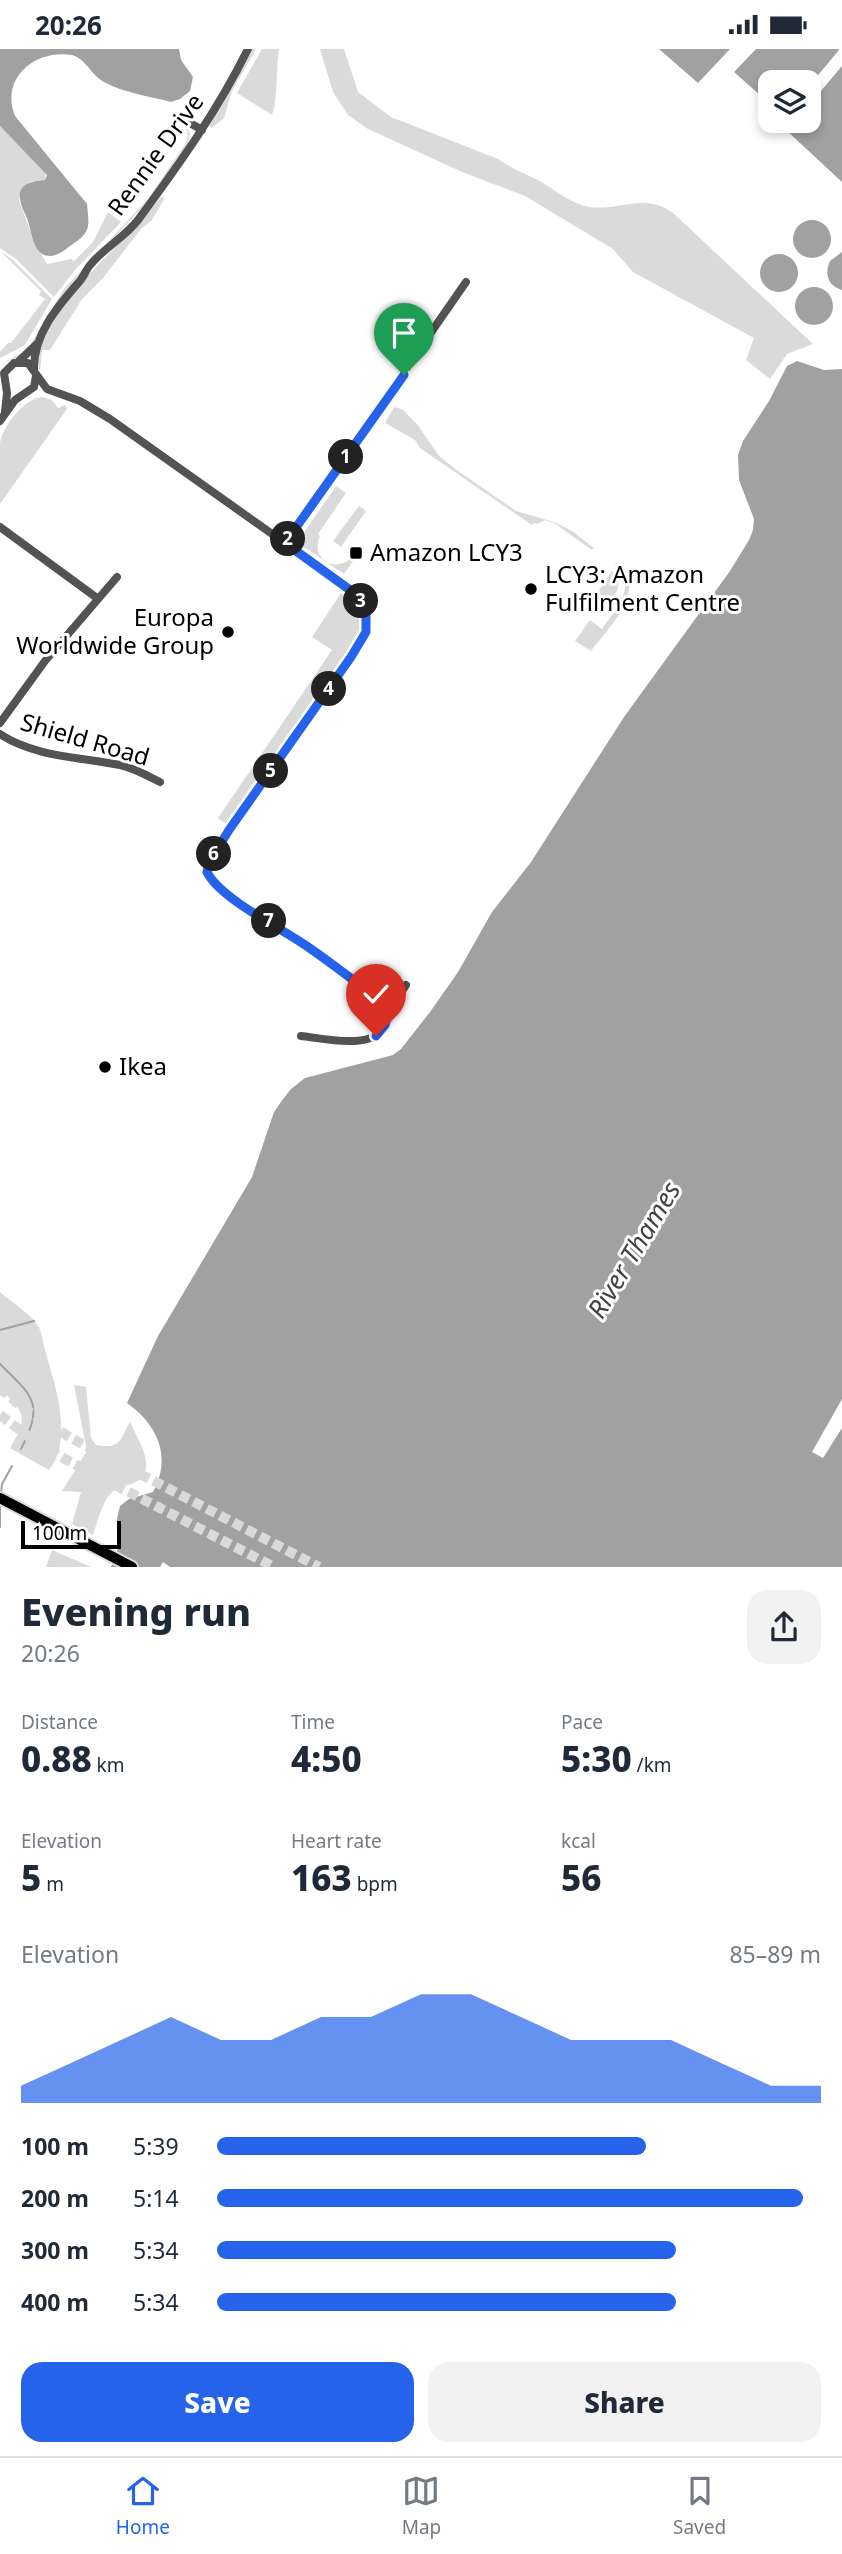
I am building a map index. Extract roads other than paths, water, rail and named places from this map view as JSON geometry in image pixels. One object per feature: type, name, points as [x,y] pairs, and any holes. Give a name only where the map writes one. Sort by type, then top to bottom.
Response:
[{"type":"highway","points":[[0,1498],[132,1567]]},
{"type":"street","name":"Rennie Drive","points":[[5,412],[4,373],[9,365],[18,362],[37,344],[48,322],[91,264],[137,222],[202,130],[248,49]]},
{"type":"street","points":[[185,120],[202,130]]},
{"type":"street","points":[[285,543],[466,282]]},
{"type":"street","name":"Rennie Drive","points":[[0,421],[5,412],[36,384],[37,344]]},
{"type":"street","points":[[18,362],[28,363],[51,390],[80,401],[110,419],[357,595],[366,611],[366,632],[229,830],[210,861],[207,872],[211,881],[239,902],[312,949],[390,1008]]},
{"type":"street","points":[[6,387],[13,393],[51,390]]},
{"type":"street","points":[[0,527],[97,598]]},
{"type":"street","points":[[0,723],[45,661],[117,577]]},
{"type":"street","name":"Shield Road","points":[[0,734],[12,743],[121,765],[160,782]]},
{"type":"street","points":[[301,1035],[366,1040],[376,1036],[385,1025],[390,1008],[406,985]]},
{"type":"water","points":[[0,49],[179,49],[181,60],[193,77],[190,91],[171,102],[112,86],[100,79],[82,60],[72,55],[58,54],[33,62],[16,79],[12,90],[15,116],[87,204],[86,233],[53,256],[44,255],[36,246],[20,201],[24,186],[45,180],[47,175],[0,126]]},
{"type":"water","points":[[659,49],[730,49],[698,83]]},
{"type":"water","points":[[756,49],[839,50],[821,72],[758,70],[758,93],[734,72]]},
{"type":"water","points":[[842,66],[842,182],[789,133],[821,133],[821,91]]},
{"type":"water","points":[[812,220],[826,225],[831,239],[826,253],[812,258],[798,253],[793,239],[798,225]]},
{"type":"water","points":[[842,252],[842,290],[830,282],[827,270],[830,261]]},
{"type":"water","points":[[779,254],[793,259],[798,273],[793,287],[779,292],[765,287],[760,273],[765,259]]},
{"type":"water","points":[[814,287],[828,292],[833,306],[828,320],[814,325],[800,320],[795,306],[800,292]]},
{"type":"water","name":"River Thames","points":[[797,361],[824,370],[842,369],[842,1567],[170,1567],[163,1562],[160,1567],[111,1567],[120,1543],[117,1519],[120,1506],[129,1499],[153,1492],[161,1466],[159,1443],[154,1432],[147,1421],[127,1403],[158,1336],[252,1177],[274,1112],[291,1089],[305,1078],[393,1055],[401,1049],[458,972],[492,912],[531,862],[624,717],[730,571],[749,540],[754,519],[739,480],[738,455],[743,441],[769,401],[787,366]]},
{"type":"waterway","points":[[0,1330],[34,1321]]},
{"type":"waterway","points":[[0,1364],[21,1385],[32,1402],[32,1421],[21,1449]]},
{"type":"waterway","points":[[1,1494],[2,1484],[12,1466]]},
{"type":"waterway","points":[[0,1506],[0,1527]]},
{"type":"tunnel","points":[[0,1388],[23,1408],[71,1438],[319,1567]]},
{"type":"tunnel","points":[[0,1415],[63,1458],[274,1567]]},
{"type":"place","name":"Amazon LCY3","points":[[356,553]]},
{"type":"place","name":"LCY3: Amazon Fulfilment Centre","points":[[531,589]]},
{"type":"place","name":"Europa Worldwide Group","points":[[228,632]]},
{"type":"place","name":"Ikea","points":[[105,1067]]}]
